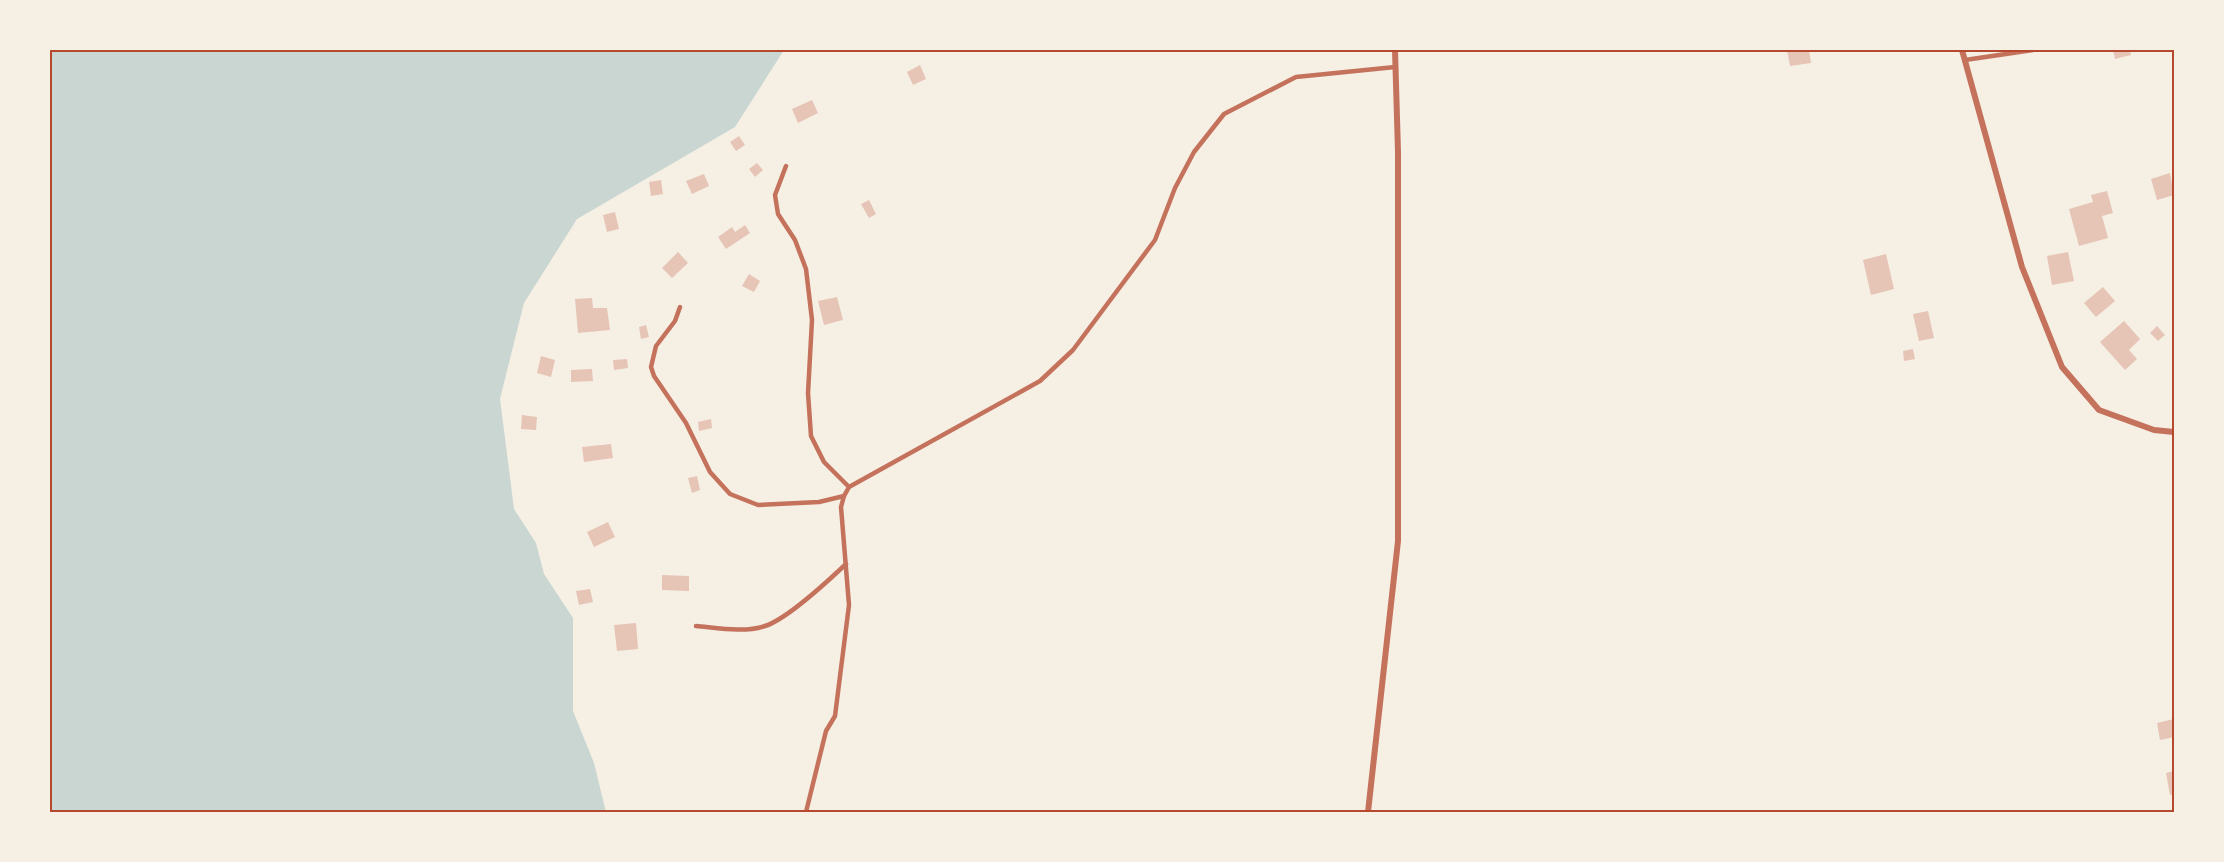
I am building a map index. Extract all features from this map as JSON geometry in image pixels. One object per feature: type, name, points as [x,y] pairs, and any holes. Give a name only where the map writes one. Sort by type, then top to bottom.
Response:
[{"type":"street","points":[[1368,813],[1398,541],[1398,152],[1395,50]]},
{"type":"street","points":[[1962,50],[2022,267],[2062,367],[2099,410],[2154,430],[2175,432]]},
{"type":"lane","points":[[1965,60],[2033,50]]},
{"type":"lane","points":[[806,813],[826,732],[835,716],[849,605],[841,507],[849,487],[1040,381],[1072,350],[1155,240],[1175,188],[1194,152],[1224,114],[1296,77],[1395,67]]},
{"type":"lane","points":[[786,166],[775,195],[778,214],[795,240],[806,269],[812,320],[808,393],[811,436],[824,462],[849,487]]},
{"type":"lane","points":[[680,307],[671,327],[656,346],[651,367],[654,376],[686,423],[710,472],[730,494],[758,505],[819,502],[844,495]]},
{"type":"lane","points":[[696,626],[745,630],[765,626],[777,621],[821,587],[846,564]]},
{"type":"shaded area","points":[[50,50],[784,50],[735,127],[577,219],[524,303],[500,399],[514,509],[536,543],[544,574],[573,618],[573,711],[594,763],[606,812],[50,812]]},
{"type":"building","points":[[1787,50],[1809,50],[1811,63],[1790,66]]},
{"type":"building","points":[[2113,50],[2130,50],[2131,55],[2115,59]]},
{"type":"building","points":[[920,65],[926,79],[913,85],[907,72]]},
{"type":"building","points":[[812,100],[818,113],[798,123],[792,109]]},
{"type":"building","points":[[739,136],[745,145],[736,151],[730,142]]},
{"type":"building","points":[[757,163],[763,170],[755,177],[749,169]]},
{"type":"building","points":[[2170,173],[2174,195],[2157,200],[2151,179]]},
{"type":"building","points":[[704,174],[709,186],[692,194],[686,181]]},
{"type":"building","points":[[661,180],[663,194],[651,196],[649,182]]},
{"type":"building","points":[[2107,191],[2113,213],[2102,216],[2108,238],[2079,246],[2069,209],[2093,202],[2091,195]]},
{"type":"building","points":[[869,200],[876,214],[869,218],[861,204]]},
{"type":"building","points":[[615,212],[619,229],[607,232],[603,215]]},
{"type":"building","points":[[745,225],[750,233],[726,249],[718,237],[732,227],[735,232]]},
{"type":"building","points":[[678,252],[688,263],[672,278],[662,268]]},
{"type":"building","points":[[2068,252],[2074,281],[2052,285],[2047,256]]},
{"type":"building","points":[[1886,254],[1894,289],[1871,295],[1863,260]]},
{"type":"building","points":[[749,274],[760,281],[754,292],[742,286]]},
{"type":"building","points":[[2103,287],[2115,301],[2096,317],[2084,303]]},
{"type":"building","points":[[837,297],[843,320],[824,325],[818,301]]},
{"type":"building","points":[[592,298],[593,308],[607,308],[610,330],[578,333],[575,299]]},
{"type":"building","points":[[1928,311],[1934,338],[1919,341],[1913,314]]},
{"type":"building","points":[[2124,321],[2140,339],[2129,350],[2137,359],[2125,370],[2100,342]]},
{"type":"building","points":[[646,325],[649,337],[641,339],[639,327]]},
{"type":"building","points":[[2157,326],[2165,335],[2158,341],[2150,333]]},
{"type":"building","points":[[1913,349],[1915,359],[1904,361],[1903,351]]},
{"type":"building","points":[[541,356],[555,360],[551,377],[537,373]]},
{"type":"building","points":[[627,359],[628,368],[614,370],[613,360]]},
{"type":"building","points":[[592,369],[593,381],[571,382],[571,370]]},
{"type":"building","points":[[522,415],[537,417],[536,430],[521,429]]},
{"type":"building","points":[[711,419],[712,428],[699,431],[698,422]]},
{"type":"building","points":[[611,444],[613,458],[584,462],[582,447]]},
{"type":"building","points":[[697,476],[700,490],[692,493],[688,478]]},
{"type":"building","points":[[608,522],[615,537],[594,547],[587,532]]},
{"type":"building","points":[[662,575],[689,576],[689,591],[662,590]]},
{"type":"building","points":[[590,589],[593,602],[579,605],[576,591]]},
{"type":"building","points":[[636,623],[638,649],[617,651],[614,625]]},
{"type":"building","points":[[2174,719],[2174,737],[2160,740],[2157,723]]},
{"type":"building","points":[[2174,771],[2174,794],[2170,795],[2166,773]]}]
